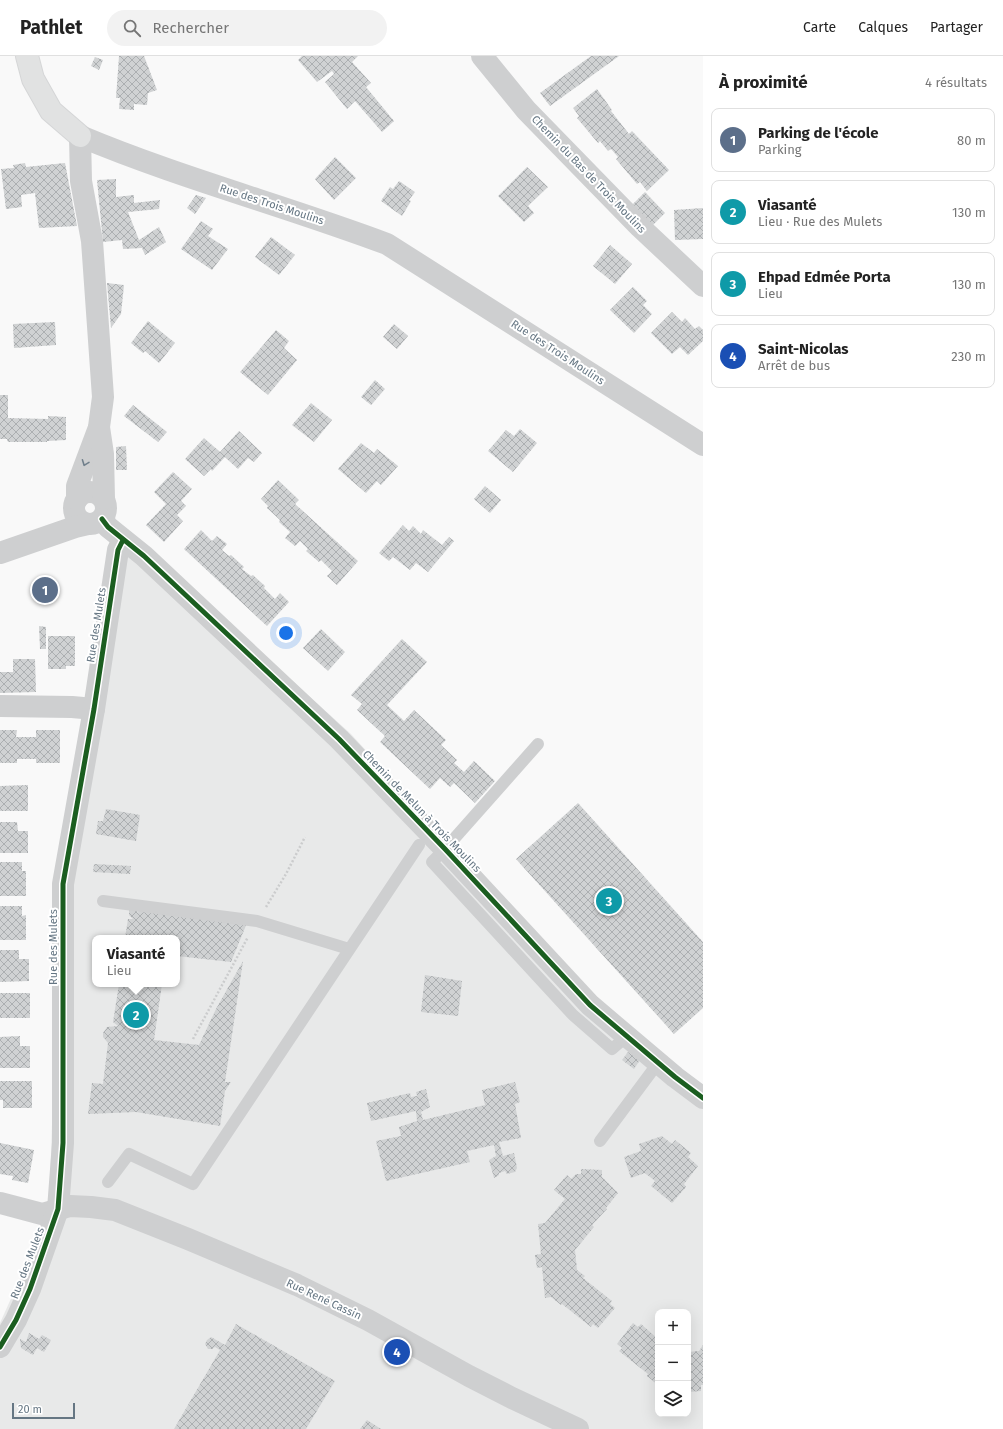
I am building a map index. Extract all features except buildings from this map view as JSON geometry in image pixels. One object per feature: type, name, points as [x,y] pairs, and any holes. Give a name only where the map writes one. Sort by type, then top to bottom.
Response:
[{"type":"street","points":[[27,56],[33,79],[51,111],[80,136],[82,181],[92,241],[103,397],[99,427],[77,486],[76,502]]},
{"type":"street","name":"Chemin du Bas de Trois Moulins","points":[[482,56],[526,110],[640,227],[700,276]]},
{"type":"street","name":"Rue des Trois Moulins","points":[[80,136],[129,156],[222,188],[332,223],[387,244],[703,445]]},
{"type":"street","points":[[98,514],[103,454],[99,427]]},
{"type":"street","points":[[30,542],[76,502],[85,492],[100,495],[98,514]]},
{"type":"street","name":"Chemin de Melun à Trois Moulins","points":[[76,502],[74,509],[78,519],[98,514],[123,540],[144,556],[339,739],[445,849],[590,1005],[658,1063],[703,1098]]},
{"type":"street","points":[[0,553],[75,527],[98,514]]},
{"type":"street","name":"Rue des Mulets","points":[[0,1346],[16,1320],[30,1289],[58,1209],[63,1143],[63,884],[94,709],[118,550],[123,540]]},
{"type":"street","points":[[0,706],[72,707],[94,709]]},
{"type":"street","name":"Rue René Cassin","points":[[0,1204],[42,1214],[70,1206],[115,1210],[297,1285],[368,1320],[469,1376],[576,1429]]},
{"type":"lane","points":[[445,849],[538,744]]},
{"type":"lane","points":[[108,1182],[129,1154],[193,1184],[419,844]]},
{"type":"lane","points":[[103,901],[257,921],[349,949]]},
{"type":"lane","points":[[600,1141],[658,1063]]},
{"type":"shaded area","points":[[116,534],[268,659],[351,734],[454,847],[569,977],[703,1093],[703,1429],[0,1429],[0,1323],[49,1214],[60,883]]},
{"type":"cycle path","points":[[102,519],[108,527],[144,556],[339,739],[445,849],[590,1005],[675,1077],[703,1098]]},
{"type":"cycle path","points":[[0,1347],[16,1320],[30,1289],[58,1209],[63,1143],[63,884],[94,709],[118,550],[123,540]]},
{"type":"place","name":"Parking de l'école","points":[[45,590]]},
{"type":"place","name":"Ehpad Edmée Porta","points":[[609,901]]},
{"type":"place","name":"Viasanté","points":[[136,1015]]},
{"type":"place","name":"Saint-Nicolas","points":[[397,1352]]}]
